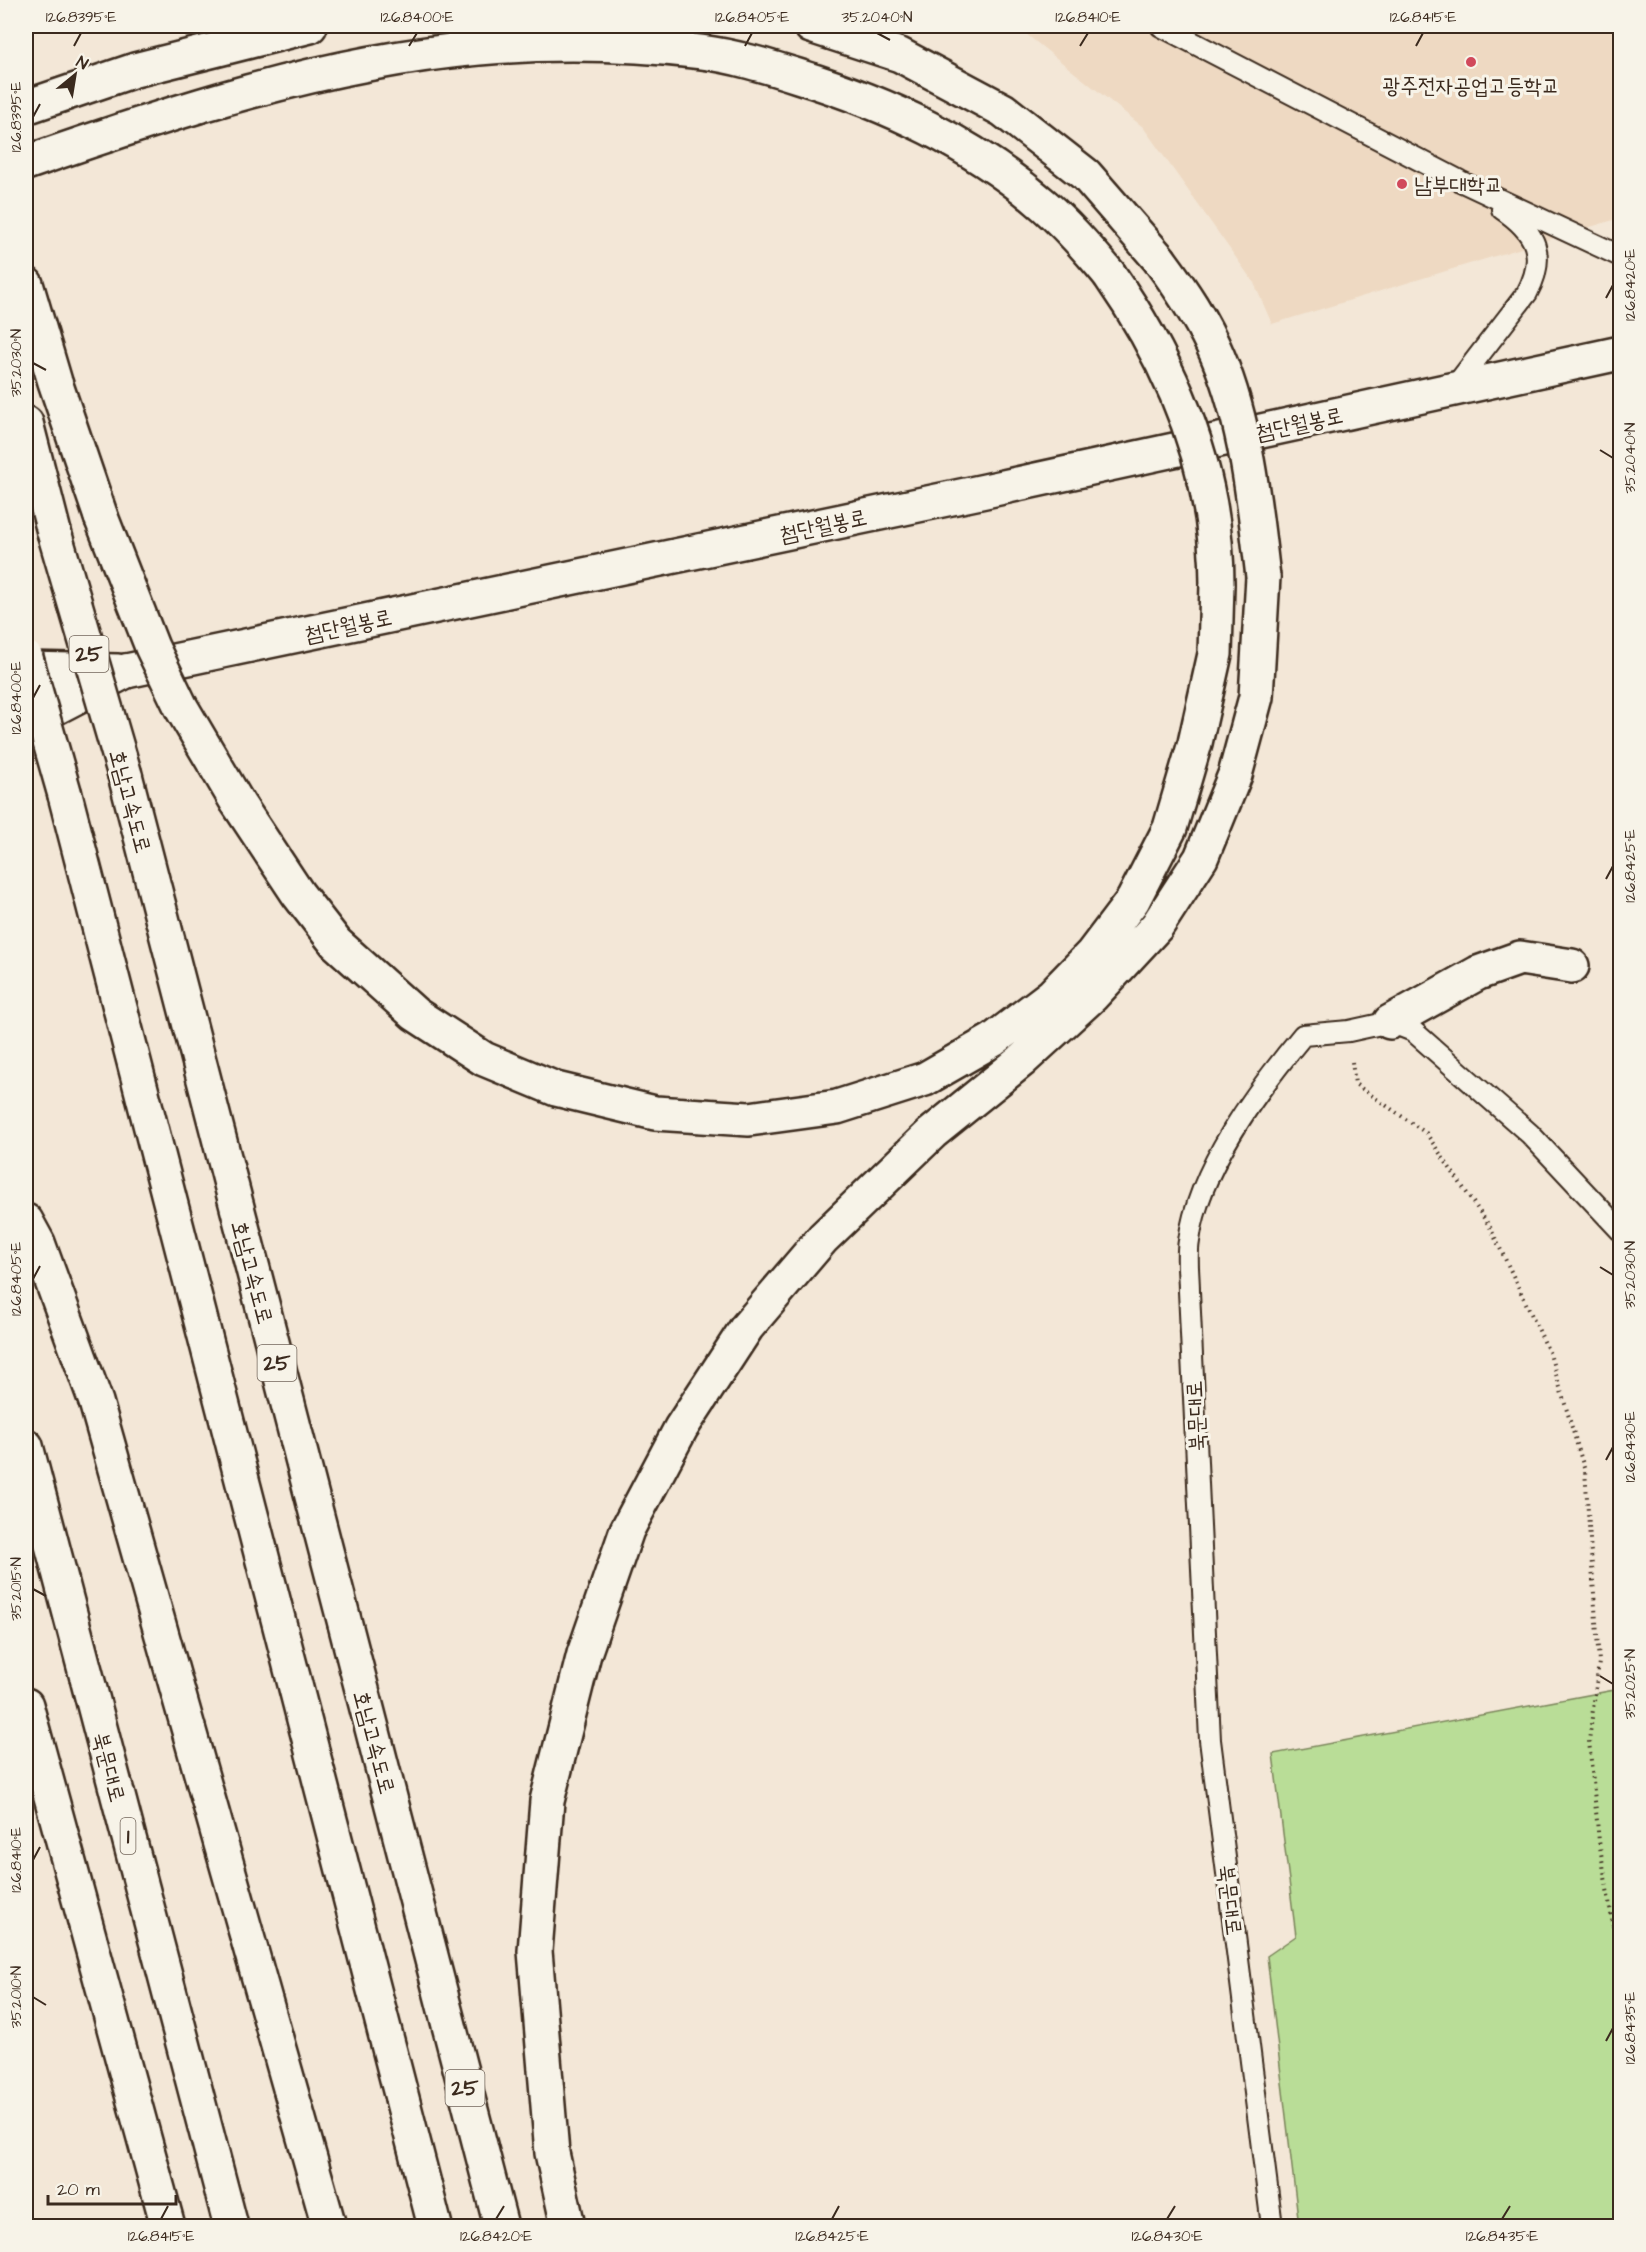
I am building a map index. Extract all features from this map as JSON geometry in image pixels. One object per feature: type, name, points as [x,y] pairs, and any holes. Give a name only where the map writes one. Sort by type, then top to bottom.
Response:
[{"type":"main road","points":[[26,107],[135,70],[310,26]]},
{"type":"main road","points":[[568,2226],[552,2153],[536,1951],[547,1801],[584,1654],[627,1530],[681,1428],[747,1327],[823,1238],[932,1133],[1021,1061],[1092,996],[1157,926],[1201,858],[1234,775],[1256,697],[1263,577],[1253,489],[1219,358],[1185,293],[1159,259],[1086,175],[1003,110],[900,55],[811,26]]},
{"type":"main road","points":[[26,163],[132,126],[316,76],[479,48],[575,45],[653,47],[704,52],[763,65],[837,88],[893,109],[953,141],[1002,173],[1045,206],[1109,274],[1138,315],[1164,363],[1185,411],[1212,507],[1217,548],[1215,654],[1195,743],[1170,828],[1133,900],[1092,954],[1052,995],[993,1040],[925,1079],[837,1107],[749,1119],[655,1113],[556,1089],[484,1059],[415,1014],[336,943],[298,894],[237,802],[182,707],[152,647],[100,517],[55,382],[26,284]]},
{"type":"main road","name":"첨단월봉로","points":[[26,692],[985,491],[1620,353]]},
{"type":"main road","name":"호남고속도로","points":[[26,423],[54,532],[124,775],[501,2226]]},
{"type":"main road","points":[[26,658],[65,795],[435,2226]]},
{"type":"main road","points":[[26,669],[126,671]]},
{"type":"main road","points":[[26,723],[126,671]]},
{"type":"main road","points":[[1390,1022],[1478,973],[1520,958],[1572,966]]},
{"type":"main road","points":[[26,1221],[38,1243],[96,1402],[314,2180],[329,2226]]},
{"type":"main road","name":"북문대로","points":[[26,1446],[231,2226]]},
{"type":"main road","points":[[26,1705],[168,2226]]},
{"type":"lane","points":[[1161,26],[1460,181],[1620,256]]},
{"type":"lane","points":[[1452,390],[1527,293],[1535,278],[1539,263],[1537,248],[1519,220],[1460,181]]},
{"type":"lane","points":[[1390,1022],[1413,1031],[1530,1134],[1620,1230]]},
{"type":"lane","name":"북문대로","points":[[1272,2226],[1210,1740],[1189,1241],[1200,1197],[1219,1158],[1273,1071],[1303,1035],[1349,1031],[1390,1022]]},
{"type":"path","points":[[1349,1031],[1355,1084],[1426,1133],[1490,1227],[1550,1354],[1585,1470],[1599,1662],[1589,1741],[1599,1841],[1620,1967]]},
{"type":"shaded area","name":"남부대학교","points":[[1016,26],[1620,26],[1620,218],[1272,324],[1254,283],[1143,127]]},
{"type":"green space","points":[[1620,1689],[1620,2226],[1299,2226],[1267,1956],[1296,1936],[1273,1754]]},
{"type":"place","name":"광주전자공업고등학교","points":[[1471,62]]},
{"type":"place","name":"남부대학교","points":[[1402,184]]}]
